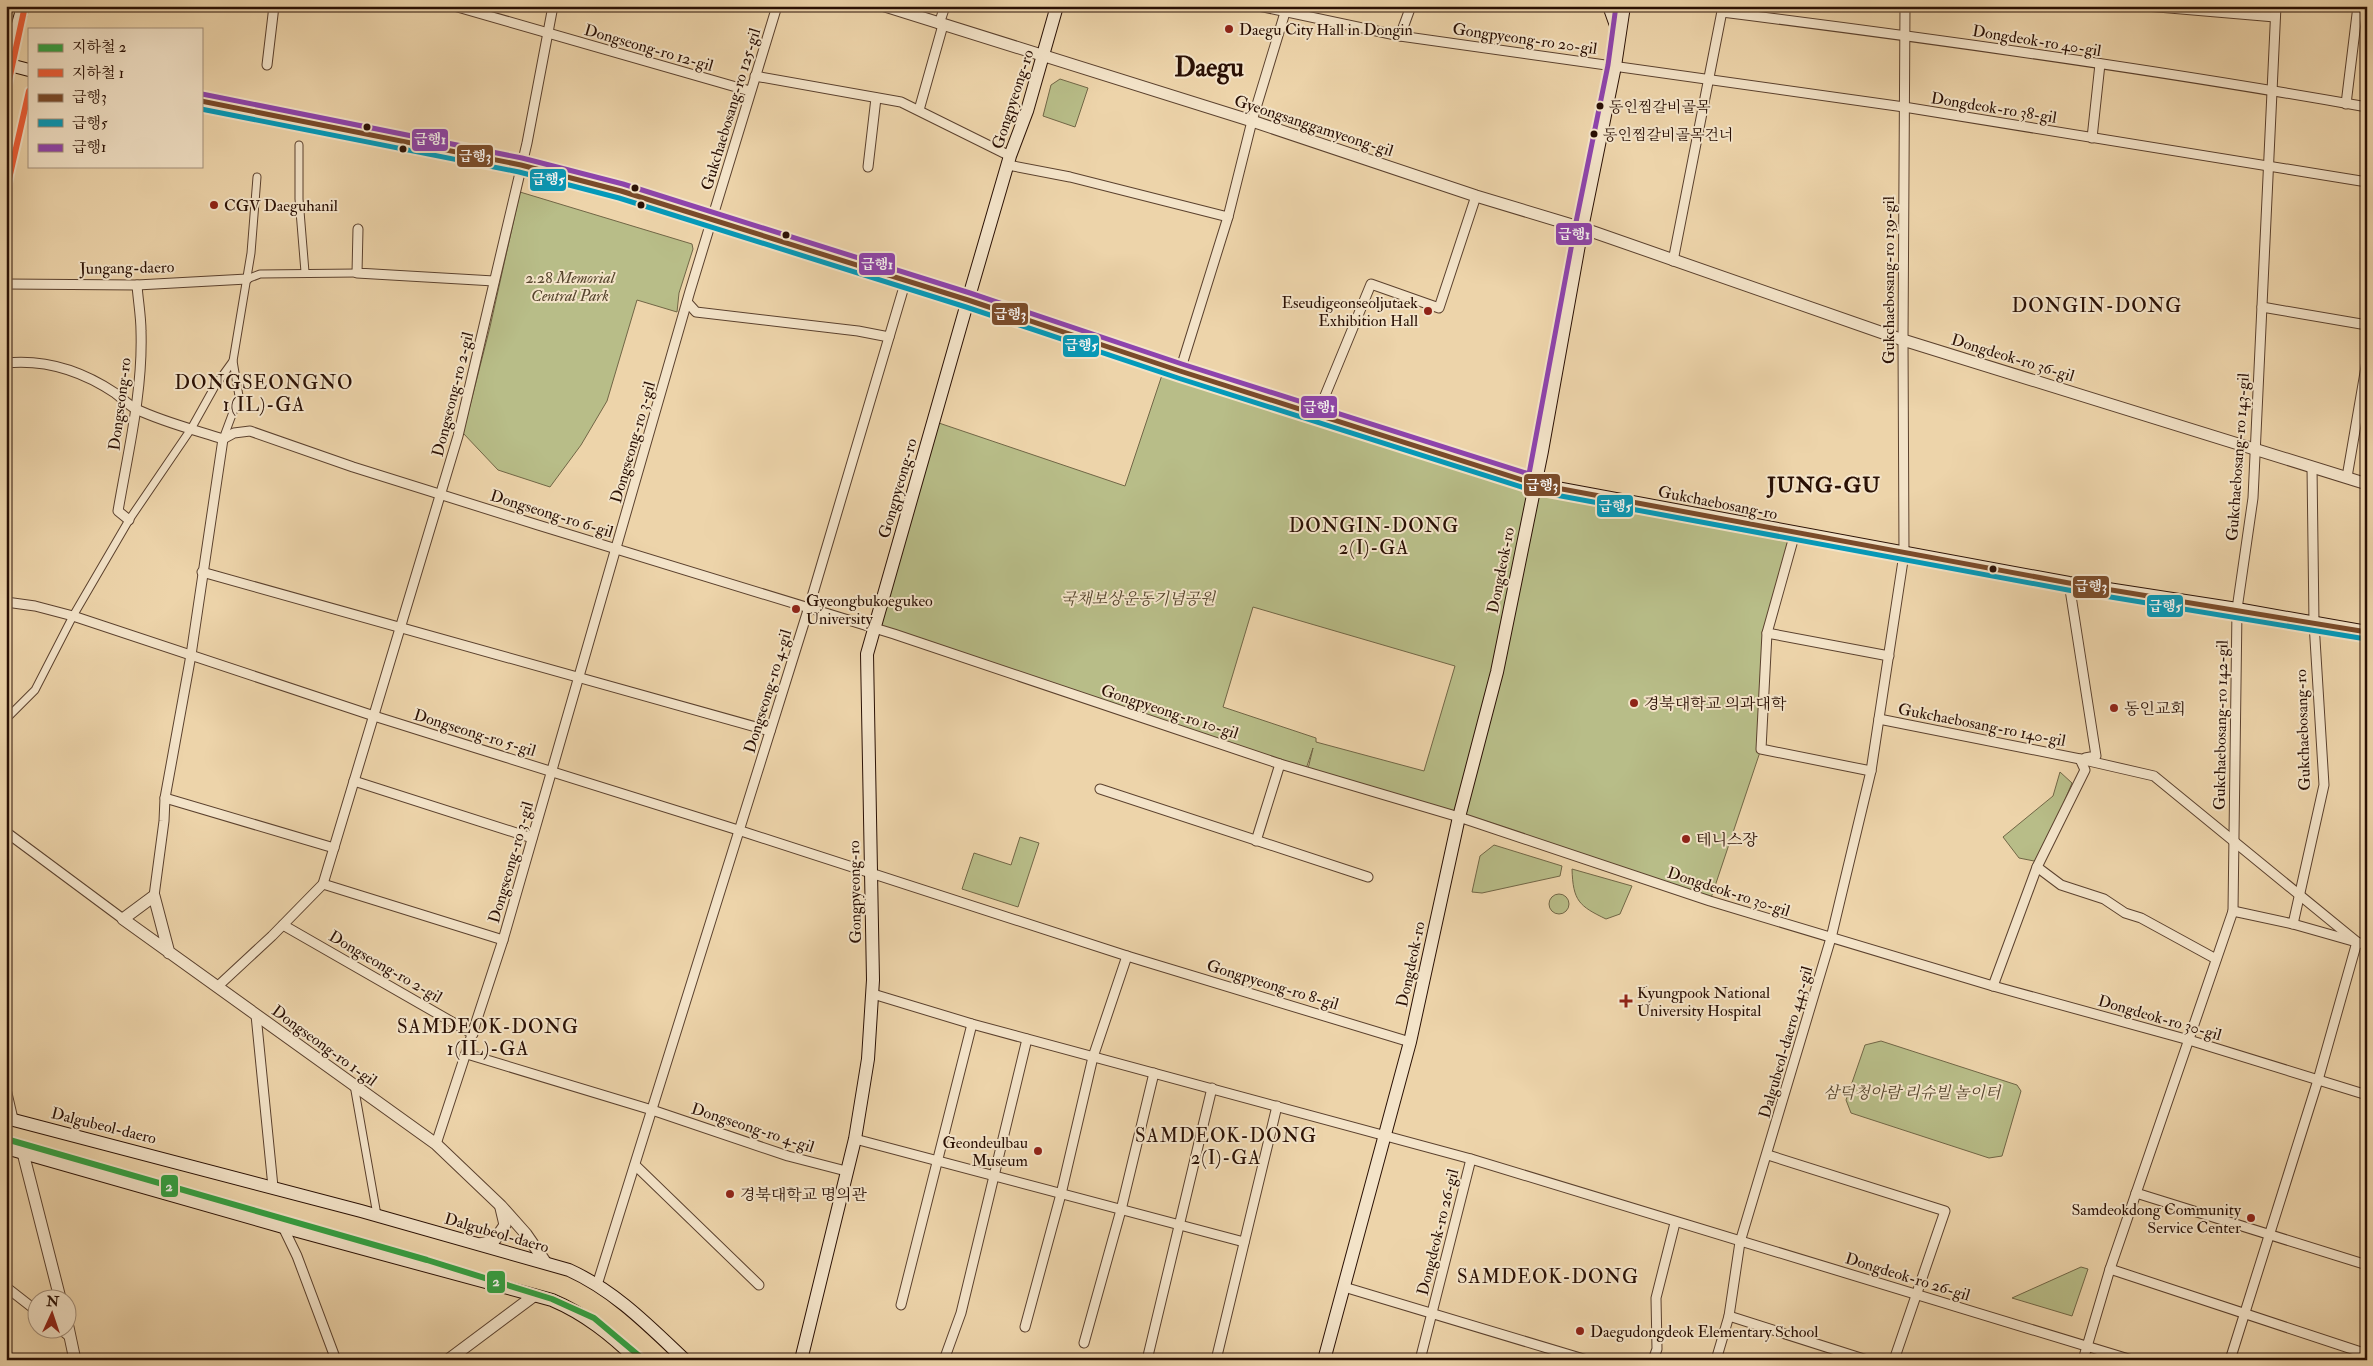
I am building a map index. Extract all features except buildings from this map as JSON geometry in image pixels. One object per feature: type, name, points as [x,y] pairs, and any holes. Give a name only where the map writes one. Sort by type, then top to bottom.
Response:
[{"type":"main road","points":[[23,6],[6,65],[28,70]]},
{"type":"main road","name":"Gongpyeong-ro","points":[[801,1360],[846,1171],[856,1139],[868,1060],[873,994],[867,654],[872,628],[968,300],[1009,161],[1027,111],[1057,6]]},
{"type":"main road","points":[[1608,6],[1620,38]]},
{"type":"main road","name":"Dongdeok-ro","points":[[1324,1360],[1410,1042],[1459,817],[1497,672],[1615,66],[1624,6]]},
{"type":"main road","name":"Gukchaebosang-ro","points":[[202,101],[521,164],[621,191],[906,280],[1180,371],[1535,484],[1904,554],[2367,632]]},
{"type":"main road","name":"Dalgubeol-daero","points":[[10,1118],[377,1215],[569,1270],[597,1285],[628,1306],[684,1360]]},
{"type":"main road","points":[[6,1148],[283,1227],[535,1295],[575,1310],[614,1337],[637,1360]]},
{"type":"street","points":[[267,65],[274,6]]},
{"type":"street","name":"Dongseong-ro 12-gil","points":[[454,6],[750,91]]},
{"type":"street","name":"Dongseong-ro 2-gil","points":[[217,987],[283,925],[323,884],[441,494],[463,414],[521,164],[553,6]]},
{"type":"street","name":"Gukchaebosang-ro 125-gil","points":[[712,220],[777,6]]},
{"type":"street","name":"Gyeongsanggamyeong-gil","points":[[885,6],[1042,57],[1252,121],[1476,196],[1582,228]]},
{"type":"street","points":[[919,110],[945,6]]},
{"type":"street","name":"Gongpyeong-ro 20-gil","points":[[1259,6],[1286,10],[1400,36],[1615,66]]},
{"type":"street","points":[[1400,36],[1411,6]]},
{"type":"street","name":"Gukchaebosang-ro 139-gil","points":[[1904,554],[1905,6]]},
{"type":"street","points":[[2146,6],[2210,9],[2276,17]]},
{"type":"street","name":"Gukchaebosang-ro 143-gil","points":[[2237,609],[2253,498],[2276,6]]},
{"type":"street","points":[[2346,104],[2358,6]]},
{"type":"street","points":[[1673,261],[1723,9]]},
{"type":"street","name":"Dongdeok-ro 40-gil","points":[[1723,9],[2272,90],[2367,108]]},
{"type":"street","points":[[1180,371],[1228,217],[1252,121],[1286,10]]},
{"type":"street","points":[[2092,138],[2100,64]]},
{"type":"street","name":"Dongdeok-ro 38-gil","points":[[1615,66],[1904,107],[2367,182]]},
{"type":"street","points":[[755,76],[901,102],[919,110],[1009,161],[1228,217]]},
{"type":"street","points":[[868,167],[876,98]]},
{"type":"street","points":[[299,145],[299,199],[305,272]]},
{"type":"street","points":[[169,953],[154,896],[165,798],[191,655],[223,439],[239,396],[233,361],[247,279],[257,177]]},
{"type":"street","points":[[1317,415],[1371,284],[1439,308],[1476,196]]},
{"type":"street","name":"Dongseong-ro 3-gil","points":[[436,1144],[504,940],[577,677],[617,549],[712,220]]},
{"type":"street","name":"Dongdeok-ro 36-gil","points":[[1582,228],[1903,340],[2367,484]]},
{"type":"street","points":[[357,273],[358,229]]},
{"type":"street","points":[[247,279],[260,274],[305,272],[494,281]]},
{"type":"street","name":"Jungang-daero","points":[[6,284],[137,285],[247,279]]},
{"type":"street","name":"Dongseong-ro 4-gil","points":[[597,1285],[809,607],[906,280]]},
{"type":"street","name":"Dongseong-ro","points":[[129,520],[118,511],[135,408],[142,331],[137,285]]},
{"type":"street","points":[[687,302],[696,312],[858,331],[889,338]]},
{"type":"street","points":[[2262,307],[2367,325]]},
{"type":"street","points":[[6,719],[35,690],[73,616],[129,520],[191,429],[215,386],[233,361]]},
{"type":"street","points":[[2347,478],[2367,361]]},
{"type":"street","points":[[6,363],[51,364],[80,373],[114,392],[135,408],[223,439]]},
{"type":"street","name":"Dongseong-ro 6-gil","points":[[223,439],[234,433],[250,431],[441,494],[872,628]]},
{"type":"street","name":"Gukchaebosang-ro","points":[[2292,924],[2324,785],[2314,623],[2312,467]]},
{"type":"street","name":"Gukchaebosang-ro","points":[[1795,533],[1767,633],[1761,749],[1871,771]]},
{"type":"street","name":"Gukchaebosang-ro 140-gil","points":[[1831,938],[1871,771],[1904,554]]},
{"type":"street","points":[[202,572],[770,731]]},
{"type":"street","points":[[1993,986],[2037,866],[2085,770],[2080,759],[2096,756],[2069,583]]},
{"type":"street","points":[[6,602],[35,606],[73,616]]},
{"type":"street","name":"Gukchaebosang-ro 142-gil","points":[[2083,1360],[2110,1269],[2233,911],[2237,609]]},
{"type":"street","name":"Dongseong-ro 5-gil","points":[[73,616],[374,716],[738,830],[870,874]]},
{"type":"street","name":"Gongpyeong-ro 10-gil","points":[[872,628],[1280,764],[1459,817]]},
{"type":"street","points":[[1767,633],[1889,656]]},
{"type":"street","name":"Gukchaebosang-ro 140-gil","points":[[1879,719],[2080,759]]},
{"type":"street","name":"Gukchaebosang-ro 142-gil","points":[[2080,759],[2154,776],[2357,942]]},
{"type":"street","points":[[1256,842],[1280,764]]},
{"type":"street","points":[[354,781],[532,838]]},
{"type":"street","points":[[1100,789],[1256,842],[1368,877]]},
{"type":"street","points":[[165,798],[334,848]]},
{"type":"street","name":"Dongdeok-ro 30-gil","points":[[1459,817],[1695,896],[1831,938],[1993,986],[2189,1040],[2367,1095]]},
{"type":"street","name":"Dongseong-ro 1-gil","points":[[6,832],[169,953],[436,1144],[501,1206],[526,1234],[546,1262]]},
{"type":"street","points":[[2037,866],[2061,885],[2104,899],[2125,913],[2141,918],[2216,959]]},
{"type":"street","name":"Gongpyeong-ro 8-gil","points":[[870,874],[1127,956],[1410,1042]]},
{"type":"street","points":[[323,884],[504,940]]},
{"type":"street","points":[[123,919],[154,896]]},
{"type":"street","name":"Gukchaebosang-ro 142-gil","points":[[2233,911],[2292,924],[2367,945]]},
{"type":"street","name":"Dongseong-ro 2-gil","points":[[283,925],[474,1034]]},
{"type":"street","name":"Dalgubeol-daero 443-gil","points":[[1716,1360],[1730,1316],[1740,1242],[1768,1155],[1831,938]]},
{"type":"street","points":[[2230,1360],[2318,1080],[2357,942]]},
{"type":"street","points":[[1025,1328],[1061,1194],[1094,1057],[1127,956]]},
{"type":"street","points":[[873,994],[972,1024],[1384,1135]]},
{"type":"street","points":[[256,1015],[273,1187]]},
{"type":"street","points":[[901,1305],[972,1024]]},
{"type":"street","points":[[944,1360],[960,1313],[1027,1039]]},
{"type":"street","points":[[467,1054],[652,1110]]},
{"type":"street","points":[[1084,1343],[1121,1210],[1154,1073]]},
{"type":"street","points":[[354,1085],[377,1215]]},
{"type":"street","name":"Dalgubeol-daero","points":[[6,1088],[10,1118]]},
{"type":"street","points":[[1147,1360],[1212,1088]]},
{"type":"street","points":[[1216,1360],[1277,1106]]},
{"type":"street","name":"Dongseong-ro 4-gil","points":[[652,1110],[788,1156],[846,1171]]},
{"type":"street","name":"Dongdeok-ro 26-gil","points":[[1384,1135],[1471,1159],[1675,1223],[2132,1360]]},
{"type":"street","points":[[856,1139],[1244,1242]]},
{"type":"street","points":[[23,1153],[57,1288]]},
{"type":"street","points":[[1768,1155],[1945,1211],[1915,1294],[1894,1360]]},
{"type":"street","name":"Dongdeok-ro 26-gil","points":[[1432,1312],[1471,1159]]},
{"type":"street","points":[[636,1165],[759,1285]]},
{"type":"street","points":[[2136,1193],[2367,1265]]},
{"type":"street","points":[[480,1244],[494,1240],[505,1225],[501,1206]]},
{"type":"street","points":[[1653,1360],[1657,1349],[1656,1298],[1675,1223]]},
{"type":"street","points":[[283,1227],[297,1256],[336,1360]]},
{"type":"street","points":[[2110,1269],[2367,1354]]},
{"type":"street","points":[[6,1287],[28,1304]]},
{"type":"street","points":[[1344,1287],[1432,1312],[1581,1359]]},
{"type":"street","points":[[448,1360],[535,1295]]},
{"type":"street","points":[[1420,1360],[1432,1312]]},
{"type":"street","points":[[1730,1316],[1867,1360]]},
{"type":"street","points":[[70,1338],[75,1360]]},
{"type":"green space","points":[[1060,79],[1088,88],[1075,127],[1043,116],[1051,85]]},
{"type":"green space","name":"2.28 Memorial Central Park","points":[[520,192],[692,244],[693,249],[679,293],[677,312],[637,300],[607,401],[581,445],[550,487],[498,470],[463,433],[490,327]]},
{"type":"green space","name":"국채보상운동기념공원","points":[[1165,366],[1535,484],[1795,533],[1767,633],[1761,749],[1710,901],[1307,773],[1313,748],[1305,772],[873,628],[933,421],[1125,486]],"holes":[[[1253,607],[1455,666],[1424,771],[1316,742],[1316,738],[1223,707]]]},
{"type":"green space","points":[[2060,772],[2072,783],[2039,862],[2019,858],[2003,837],[2053,796]]},
{"type":"green space","points":[[1020,837],[1039,843],[1018,907],[962,889],[974,853],[1011,865]]},
{"type":"green space","points":[[1494,845],[1562,866],[1560,876],[1482,893],[1472,892],[1480,856]]},
{"type":"green space","points":[[1572,869],[1632,886],[1620,914],[1606,919],[1584,906],[1576,895]]},
{"type":"green space","points":[[1559,894],[1566,897],[1569,904],[1566,911],[1559,914],[1552,911],[1549,904],[1552,897]]},
{"type":"green space","name":"삼덕청아람 리슈빌 놀이터","points":[[1881,1041],[2017,1085],[2021,1091],[2002,1156],[1989,1158],[1851,1113],[1846,1100],[1865,1045]]},
{"type":"green space","points":[[2081,1267],[2088,1269],[2072,1316],[2012,1298]]},
{"type":"metro line","name":"1","points":[[6,94],[25,6]]},
{"type":"metro line","name":"1","points":[[6,192],[28,95]]},
{"type":"metro line","name":"2","points":[[6,1139],[427,1260],[552,1299],[594,1318],[644,1360]]},
{"type":"transit line","name":"급행1","points":[[202,94],[522,158],[623,184],[970,293],[1182,364],[1529,474],[1575,227],[1608,65],[1616,6]]},
{"type":"transit line","name":"급행3","points":[[202,101],[521,165],[621,191],[968,300],[1180,371],[1535,484],[2069,583],[2367,632]]},
{"type":"transit line","name":"급행5","points":[[202,109],[519,172],[619,198],[966,307],[1178,378],[1534,491],[2068,590],[2366,639]]},
{"type":"place","name":"Daegu City Hall in Dongin","points":[[1229,29]]},
{"type":"place","name":"동인찜갈비골목","points":[[1600,106]]},
{"type":"place","name":"동인찜갈비골목건너","points":[[1594,134]]},
{"type":"place","name":"CGV Daeguhanil","points":[[214,205]]},
{"type":"place","name":"Eseudigeonseoljutaek Exhibition Hall","points":[[1428,311]]},
{"type":"place","name":"Gyeongbukoegukeo University","points":[[796,609]]},
{"type":"place","name":"경북대학교 의과대학","points":[[1634,703]]},
{"type":"place","name":"동인교회","points":[[2114,708]]},
{"type":"place","name":"테니스장","points":[[1686,839]]},
{"type":"place","name":"Kyungpook National University Hospital","points":[[1626,1001]]},
{"type":"place","name":"Geondeulbau Museum","points":[[1038,1151]]},
{"type":"place","name":"경북대학교 명의관","points":[[730,1194]]},
{"type":"place","name":"Samdeokdong Community Service Center","points":[[2251,1218]]},
{"type":"place","name":"Daegudongdeok Elementary School","points":[[1580,1331]]},
{"type":"district","name":"Daegu","points":[[1209,67]]},
{"type":"district","name":"DONGIN-DONG","points":[[2097,305]]},
{"type":"district","name":"DONGSEONGNO 1(IL)-GA","points":[[264,393]]},
{"type":"district","name":"JUNG-GU","points":[[1824,485]]},
{"type":"district","name":"DONGIN-DONG 2(I)-GA","points":[[1374,536]]},
{"type":"district","name":"SAMDEOK-DONG 1(IL)-GA","points":[[488,1037]]},
{"type":"district","name":"SAMDEOK-DONG 2(I)-GA","points":[[1226,1146]]},
{"type":"district","name":"SAMDEOK-DONG","points":[[1548,1276]]}]
